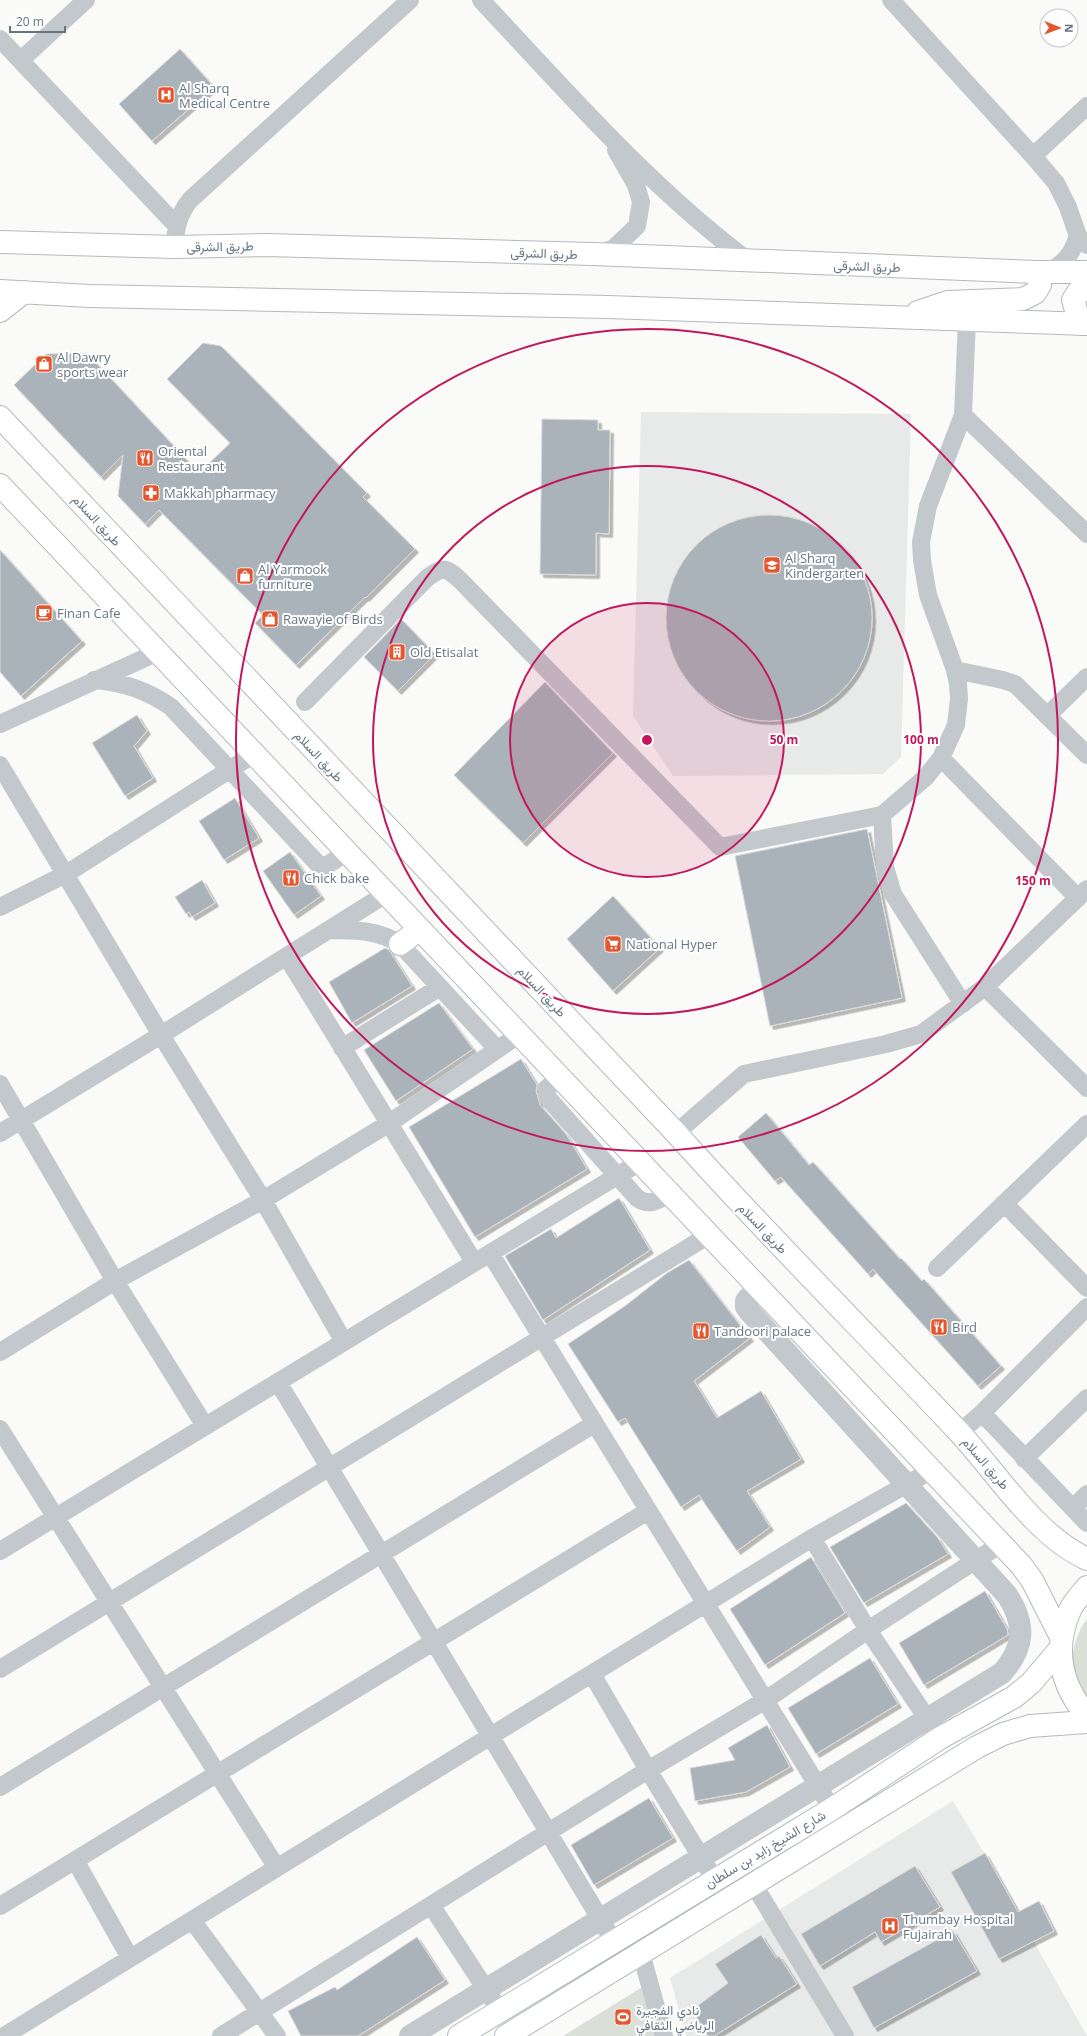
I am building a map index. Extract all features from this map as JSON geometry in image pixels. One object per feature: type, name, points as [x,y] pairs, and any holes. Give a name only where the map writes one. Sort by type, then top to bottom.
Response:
[{"type":"main road","name":"طريق الشرقى","points":[[0,242],[174,247],[267,245],[593,254],[750,262],[1087,272]]},
{"type":"main road","points":[[901,317],[948,302],[1024,299],[1035,293],[1040,285],[1044,271]]},
{"type":"main road","points":[[0,291],[90,296],[608,307],[1084,324],[1073,300],[1078,292],[1087,290]]},
{"type":"main road","points":[[0,311],[24,292]]},
{"type":"main road","name":"طريق السلام","points":[[0,417],[676,1133],[719,1181],[959,1433],[1046,1533],[1064,1548],[1087,1560]]},
{"type":"main road","points":[[0,485],[1001,1544],[1032,1580],[1061,1643]]},
{"type":"main road","points":[[400,944],[420,929]]},
{"type":"main road","points":[[1087,1587],[1071,1608],[1061,1643],[1063,1676],[1074,1701],[1087,1716]]},
{"type":"main road","name":"شارع الشيخ زايد بن سلطان","points":[[459,2036],[832,1809],[940,1738],[1014,1697],[1031,1683],[1061,1643]]},
{"type":"main road","name":"شارع الشيخ زايد بن سلطان","points":[[506,2036],[977,1747],[1003,1734],[1030,1726],[1087,1722]]},
{"type":"street","points":[[21,60],[86,0]]},
{"type":"street","points":[[174,247],[176,225],[190,200],[410,0]]},
{"type":"street","points":[[481,0],[606,133],[715,236],[750,262]]},
{"type":"street","points":[[891,0],[1033,156],[1056,184],[1068,207],[1082,241],[1060,267],[1044,271]]},
{"type":"street","points":[[0,39],[176,225]]},
{"type":"street","points":[[1033,156],[1087,106]]},
{"type":"street","points":[[593,254],[613,249],[637,226],[641,202],[636,185],[606,133]]},
{"type":"street","points":[[305,702],[427,578],[436,571],[444,568],[456,576],[720,847],[882,815],[926,777],[941,758],[956,725],[959,699],[955,670],[928,595],[922,560],[921,542],[928,506],[964,415],[967,319]]},
{"type":"street","points":[[964,415],[1087,534]]},
{"type":"street","points":[[0,724],[158,652]]},
{"type":"street","points":[[955,670],[1015,684],[1087,755]]},
{"type":"street","points":[[1047,716],[1087,678]]},
{"type":"street","points":[[94,680],[127,684],[157,697],[171,707],[317,863],[326,866],[347,852]]},
{"type":"street","points":[[0,907],[66,874],[229,768],[254,754]]},
{"type":"street","points":[[676,1133],[744,1074],[902,1040],[920,1034],[985,987],[1083,894],[941,758]]},
{"type":"street","points":[[0,765],[161,1036],[262,1200],[344,1342]]},
{"type":"street","points":[[882,815],[885,867],[893,894],[963,1004]]},
{"type":"street","points":[[0,1133],[161,1036],[386,894]]},
{"type":"street","points":[[329,930],[370,931],[381,934],[400,944],[497,1049]]},
{"type":"street","points":[[287,957],[474,1262]]},
{"type":"street","points":[[342,1048],[440,987]]},
{"type":"street","points":[[985,987],[1087,1088]]},
{"type":"street","points":[[0,1352],[116,1281],[262,1200],[388,1124],[520,1034]]},
{"type":"street","points":[[560,1077],[546,1089],[548,1098],[616,1175],[642,1202],[654,1202],[670,1194]]},
{"type":"street","points":[[0,1084],[116,1281],[205,1426]]},
{"type":"street","points":[[937,1268],[1087,1124]]},
{"type":"street","points":[[0,1551],[616,1175],[640,1162]]},
{"type":"street","points":[[1004,1203],[1087,1288]]},
{"type":"street","points":[[0,1669],[709,1234]]},
{"type":"street","points":[[490,1253],[764,1701],[832,1809]]},
{"type":"street","points":[[410,2036],[1002,1673],[1012,1662],[1018,1649],[1021,1635],[1020,1621],[1015,1607],[1007,1595],[749,1311],[746,1307],[746,1302],[758,1287]]},
{"type":"street","points":[[959,1433],[982,1413],[1087,1307]]},
{"type":"street","points":[[278,1382],[614,1942]]},
{"type":"street","points":[[1024,1458],[1087,1398]]},
{"type":"street","points":[[982,1413],[1087,1523]]},
{"type":"street","points":[[0,1787],[594,1424]]},
{"type":"street","points":[[0,1429],[277,1868]]},
{"type":"street","points":[[4,2030],[130,1958],[812,1538],[906,1483],[932,1470]]},
{"type":"street","points":[[1073,1508],[1087,1494]]},
{"type":"street","points":[[0,1906],[648,1511]]},
{"type":"street","points":[[812,1538],[868,1630],[940,1738]]},
{"type":"street","points":[[221,2036],[648,1770],[764,1701],[975,1559],[1001,1544]]},
{"type":"street","points":[[592,1674],[715,1880]]},
{"type":"street","points":[[75,1860],[130,1958]]},
{"type":"street","points":[[754,1885],[845,2036]]},
{"type":"street","points":[[431,1905],[500,2011]]},
{"type":"street","points":[[192,1920],[277,2036]]},
{"type":"street","points":[[641,1953],[664,2036]]},
{"type":"shaded area","name":"Al Sharq Kindergarten","points":[[641,412],[911,414],[901,757],[883,774],[673,776],[633,716]]},
{"type":"shaded area","points":[[1087,1619],[1087,1707],[1074,1680],[1072,1661],[1074,1646]]},
{"type":"shaded area","name":"Thumbay Hospital Fujairah","points":[[953,1801],[1019,1911],[1033,1940],[1087,2036],[686,2036],[670,1978]]},
{"type":"shaded area","name":"نادي الفجيرة الرياضي الثقافي","points":[[644,1986],[658,2036],[563,2036]]},
{"type":"building","name":"Al Sharq Medical Centre","points":[[180,49],[214,87],[152,141],[119,104]]},
{"type":"building","points":[[203,343],[221,346],[367,493],[363,497],[415,549],[296,665],[255,623],[263,615],[159,510],[145,524],[118,496],[123,455],[101,477],[14,385],[46,354],[87,353],[199,473],[230,443],[167,379]]},
{"type":"building","points":[[542,419],[598,420],[598,430],[610,430],[609,534],[596,533],[596,575],[540,574]]},
{"type":"building","points":[[759,515],[779,515],[799,519],[818,527],[842,545],[860,569],[868,588],[872,608],[872,628],[868,648],[860,667],[842,691],[818,709],[799,717],[779,721],[759,721],[739,717],[720,709],[704,698],[689,683],[678,667],[670,648],[666,628],[666,608],[670,588],[678,569],[689,553],[704,538],[720,527],[739,519]]},
{"type":"building","points":[[0,550],[82,641],[21,696],[0,672]]},
{"type":"building","name":"Old Etisalat","points":[[401,619],[435,654],[398,691],[364,657]]},
{"type":"building","points":[[545,682],[613,753],[523,843],[454,775]]},
{"type":"building","points":[[137,715],[147,731],[134,746],[153,778],[125,796],[92,743]]},
{"type":"building","points":[[235,798],[259,838],[224,860],[199,821]]},
{"type":"building","points":[[867,829],[902,998],[770,1026],[735,856]]},
{"type":"building","points":[[290,852],[321,896],[294,915],[263,871]]},
{"type":"building","points":[[202,880],[215,903],[192,917],[189,912],[186,914],[175,897]]},
{"type":"building","name":"National Hyper","points":[[613,896],[660,948],[613,991],[567,939]]},
{"type":"building","points":[[385,948],[389,950],[412,986],[352,1023],[329,982]]},
{"type":"building","points":[[439,1003],[473,1049],[396,1101],[364,1050]]},
{"type":"building","points":[[521,1059],[537,1085],[536,1091],[540,1105],[566,1134],[587,1169],[475,1237],[409,1127]]},
{"type":"building","points":[[766,1113],[809,1165],[813,1162],[900,1259],[901,1258],[922,1281],[924,1279],[1001,1366],[978,1386],[873,1269],[868,1274],[781,1177],[775,1181],[738,1137]]},
{"type":"building","points":[[619,1198],[650,1250],[543,1320],[505,1256],[551,1229],[556,1238]]},
{"type":"building","points":[[689,1260],[750,1338],[694,1381],[717,1418],[761,1391],[801,1459],[747,1491],[770,1527],[737,1551],[699,1495],[681,1507],[625,1418],[618,1422],[568,1344],[625,1306],[667,1273]]},
{"type":"building","points":[[906,1503],[938,1538],[948,1554],[864,1603],[830,1547]]},
{"type":"building","points":[[811,1557],[845,1613],[765,1665],[730,1609]]},
{"type":"building","points":[[985,1591],[1007,1629],[1008,1635],[924,1685],[899,1643]]},
{"type":"building","points":[[870,1658],[898,1704],[816,1754],[788,1708]]},
{"type":"building","points":[[767,1725],[790,1767],[746,1792],[695,1801],[690,1768],[735,1760],[728,1748]]},
{"type":"building","points":[[649,1798],[673,1838],[594,1885],[571,1845]]},
{"type":"building","points":[[985,1853],[1018,1912],[1039,1901],[1054,1931],[999,1959],[951,1872]]},
{"type":"building","points":[[915,1866],[940,1907],[881,1942],[875,1932],[820,1966],[801,1934]]},
{"type":"building","points":[[953,1931],[977,1971],[874,2028],[852,1987]]},
{"type":"building","points":[[761,1935],[776,1958],[779,1956],[797,1984],[714,2036],[708,2036],[692,2010],[728,1983],[715,1964]]},
{"type":"building","points":[[417,1937],[445,1980],[358,2036],[301,2036],[288,2011],[335,1987],[337,1990]]},
{"type":"place","name":"Al Sharq Medical Centre","points":[[166,95]]},
{"type":"place","name":"Al Dawry sports wear","points":[[44,364]]},
{"type":"place","name":"Oriental Restaurant","points":[[145,458]]},
{"type":"place","name":"Makkah pharmacy","points":[[151,493]]},
{"type":"place","name":"Al Sharq Kindergarten","points":[[772,565]]},
{"type":"place","name":"Al Yarmook furniture","points":[[245,576]]},
{"type":"place","name":"Finan Cafe","points":[[44,613]]},
{"type":"place","name":"Rawayie of Birds","points":[[270,619]]},
{"type":"place","name":"Old Etisalat","points":[[397,652]]},
{"type":"place","name":"Chick bake","points":[[291,878]]},
{"type":"place","name":"National Hyper","points":[[613,944]]},
{"type":"place","name":"Bird","points":[[939,1327]]},
{"type":"place","name":"Tandoori palace","points":[[701,1331]]},
{"type":"place","name":"Thumbay Hospital Fujairah","points":[[890,1926]]},
{"type":"place","name":"نادي الفجيرة الرياضي الثقافي","points":[[623,2017]]}]
